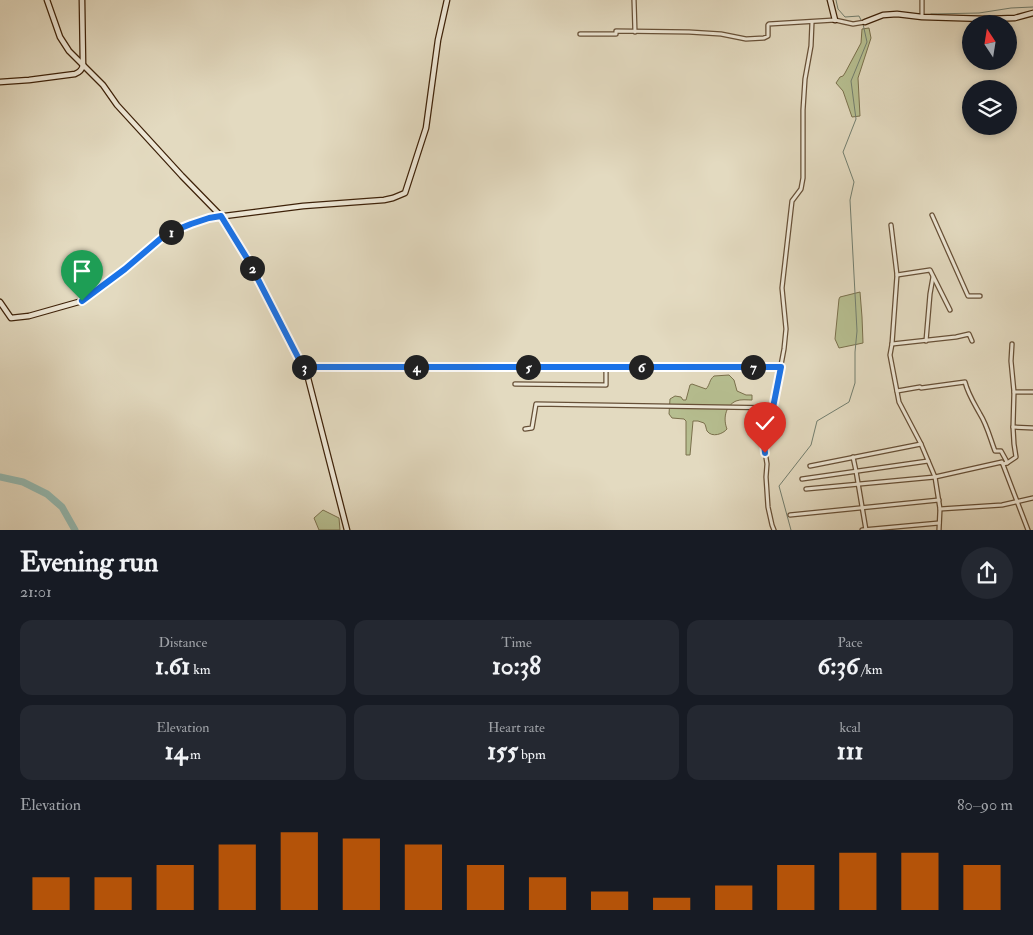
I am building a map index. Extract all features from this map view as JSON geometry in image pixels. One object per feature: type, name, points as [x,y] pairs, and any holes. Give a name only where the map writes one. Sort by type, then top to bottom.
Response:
[{"type":"street","points":[[47,0],[60,37],[69,50],[221,216],[248,260],[308,378],[348,530]]},
{"type":"street","points":[[0,82],[75,74],[82,69],[82,0]]},
{"type":"street","points":[[0,302],[11,318],[29,316],[82,301],[125,269],[166,234],[209,218],[303,206],[384,200],[394,198],[405,192],[426,128],[438,40],[447,0]]},
{"type":"street","points":[[634,0],[635,32]]},
{"type":"street","points":[[830,0],[835,20]]},
{"type":"street","points":[[922,0],[922,17]]},
{"type":"street","points":[[580,34],[689,32],[721,34],[746,39],[768,36],[768,25],[770,24],[835,20],[846,23],[863,23],[883,15],[897,14],[922,17],[987,19],[1015,18],[1033,13]]},
{"type":"street","points":[[774,530],[768,507],[767,464],[764,445],[781,367],[786,329],[782,288],[792,201],[801,189],[803,178],[803,110],[812,22]]},
{"type":"street","points":[[932,215],[968,296],[980,296]]},
{"type":"street","points":[[891,225],[897,274],[890,355],[899,402],[921,444],[935,477],[940,509],[939,530]]},
{"type":"street","points":[[897,274],[930,270],[950,310]]},
{"type":"street","points":[[926,341],[933,276]]},
{"type":"street","points":[[892,344],[969,334],[972,341]]},
{"type":"street","points":[[806,489],[935,477],[1002,462],[1005,464],[1016,457],[1013,427],[1012,344]]},
{"type":"street","points":[[303,367],[781,367]]},
{"type":"street","points":[[515,384],[606,385],[606,367]]},
{"type":"street","points":[[897,391],[965,382],[970,397],[983,419],[995,451],[1001,451],[1006,460],[1005,464],[1028,530]]},
{"type":"street","points":[[1014,392],[1033,392]]},
{"type":"street","points":[[525,429],[532,428],[536,404],[773,408]]},
{"type":"street","points":[[1013,427],[1033,428]]},
{"type":"street","points":[[810,466],[921,444]]},
{"type":"street","points":[[853,457],[864,530],[939,523]]},
{"type":"street","points":[[802,479],[928,461]]},
{"type":"street","points":[[940,509],[1002,504],[1033,498]]},
{"type":"street","points":[[790,514],[938,500]]},
{"type":"green space","points":[[869,28],[871,38],[858,78],[860,116],[852,117],[843,91],[836,83],[845,73],[861,43],[862,29]]},
{"type":"green space","points":[[860,292],[863,343],[839,348],[835,339],[839,299],[840,297]]},
{"type":"green space","points":[[729,375],[734,380],[737,391],[746,395],[752,395],[752,400],[738,400],[729,406],[725,417],[727,429],[720,434],[714,435],[709,433],[704,423],[693,421],[690,455],[686,455],[686,421],[684,419],[672,418],[669,414],[670,399],[675,396],[686,400],[690,385],[706,389],[714,376]]},
{"type":"green space","points":[[323,510],[339,518],[340,530],[319,530],[314,518]]},
{"type":"waterway","points":[[791,530],[779,486],[811,445],[817,421],[849,402],[855,383],[857,331],[850,200],[854,182],[843,152],[856,119],[851,81],[867,42],[859,16],[845,17],[838,9],[836,0]]},
{"type":"waterway","points":[[931,14],[979,13],[1033,7]]},
{"type":"waterway","points":[[0,477],[23,482],[47,494],[62,507],[75,530]]},
{"type":"route","points":[[82,301],[125,269],[166,234],[209,218],[221,216],[248,260],[303,367],[781,367],[768,433],[765,438],[765,453]]}]
